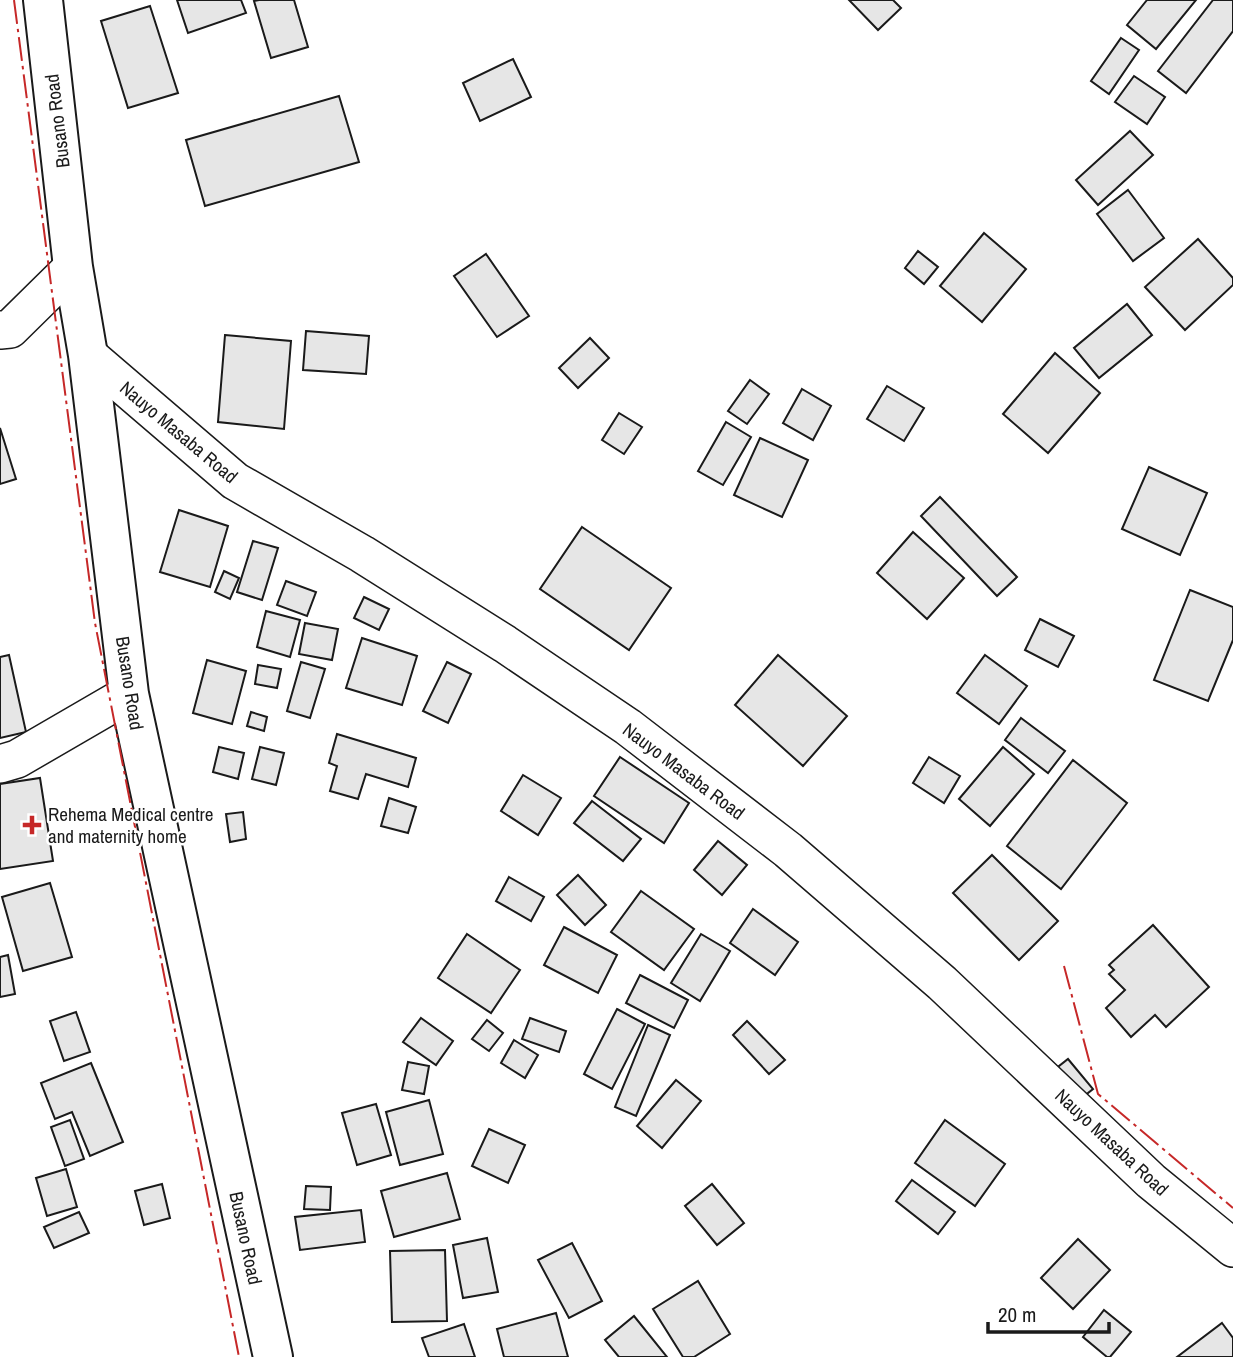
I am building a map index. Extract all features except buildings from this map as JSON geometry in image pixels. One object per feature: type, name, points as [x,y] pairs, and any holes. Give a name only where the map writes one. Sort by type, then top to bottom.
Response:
[{"type":"street","name":"Busano Road","points":[[43,0],[73,267],[88,355],[129,694],[273,1357]]},
{"type":"street","points":[[0,330],[10,329],[73,267]]},
{"type":"street","name":"Nauyo Masaba Road","points":[[88,355],[235,481],[362,554],[505,644],[628,727],[788,850],[942,983],[1152,1181],[1232,1245]]},
{"type":"street","points":[[0,764],[17,759],[129,694]]},
{"type":"power","points":[[14,0],[95,623],[239,1357]]},
{"type":"power","points":[[1064,966],[1098,1094],[1233,1208]]},
{"type":"place","name":"Rehema Medical centre and maternity home","points":[[32,825]]}]
